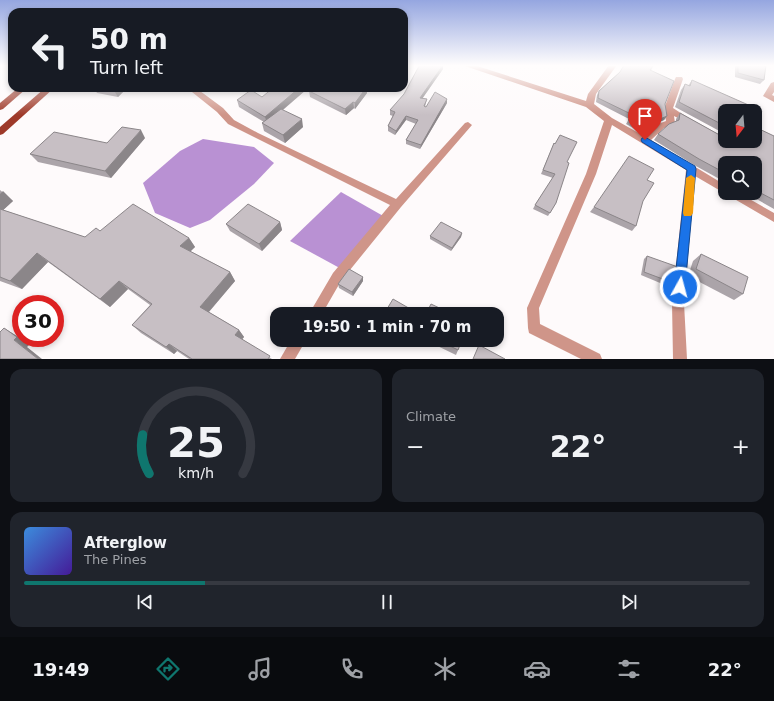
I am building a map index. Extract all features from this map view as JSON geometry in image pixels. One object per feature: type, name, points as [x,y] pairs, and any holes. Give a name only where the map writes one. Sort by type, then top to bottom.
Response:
[{"type":"main road","points":[[0,107],[18,92]]},
{"type":"main road","points":[[0,132],[45,92]]},
{"type":"street","points":[[518,82],[589,105],[609,120],[645,140],[718,186]]},
{"type":"street","points":[[589,105],[592,94],[601,82]]},
{"type":"street","points":[[645,140],[661,126],[672,123],[668,110],[678,82]]},
{"type":"street","points":[[774,85],[767,96],[774,99]]},
{"type":"street","points":[[196,92],[220,110],[231,122],[254,135],[397,204]]},
{"type":"street","points":[[668,110],[700,127]]},
{"type":"street","points":[[596,359],[534,328],[533,308],[591,174],[609,120]]},
{"type":"street","points":[[319,307],[337,277],[397,204],[468,125]]},
{"type":"street","points":[[680,359],[678,303],[692,169]]},
{"type":"street","points":[[742,200],[774,218]]},
{"type":"street","points":[[287,359],[295,347]]},
{"type":"shaded area","points":[[203,139],[254,147],[274,163],[254,184],[210,220],[190,228],[155,213],[143,183],[180,151]]},
{"type":"shaded area","points":[[341,192],[385,217],[347,272],[290,241]]},
{"type":"building","points":[[411,82],[431,82],[420,98],[427,99],[424,106],[426,107],[435,92],[447,99],[421,145],[406,140],[418,120],[406,116],[396,131],[388,126],[395,112],[390,110],[405,92],[408,92],[408,87]]},
{"type":"building","points":[[609,82],[674,82],[665,104],[667,116],[660,119],[646,130],[628,120],[633,115],[598,98],[599,91]]},
{"type":"building","points":[[691,82],[696,82],[746,104],[718,104],[718,122],[679,102],[685,84],[690,86]]},
{"type":"building","points":[[248,92],[254,92],[262,97],[268,92],[294,92],[265,117],[237,100]]},
{"type":"building","points":[[311,92],[363,92],[355,103],[353,102],[345,109]]},
{"type":"building","points":[[281,109],[302,119],[283,135],[262,123]]},
{"type":"building","points":[[680,113],[718,134],[718,148],[762,148],[762,130],[774,136],[774,200],[762,194],[762,156],[718,156],[718,169],[658,134],[669,124],[679,120]]},
{"type":"building","points":[[122,127],[141,130],[105,171],[30,154],[54,132],[107,143]]},
{"type":"building","points":[[560,135],[577,142],[567,162],[569,163],[556,203],[550,213],[535,205],[555,174],[543,170],[554,143],[555,144]]},
{"type":"building","points":[[629,156],[654,169],[647,180],[654,183],[643,201],[636,226],[594,207]]},
{"type":"building","points":[[133,204],[189,238],[180,246],[230,272],[200,307],[239,330],[235,335],[270,356],[268,359],[192,359],[169,344],[166,347],[132,325],[152,304],[119,281],[100,299],[37,253],[10,281],[0,277],[0,209],[85,237],[96,228],[100,231]]},
{"type":"building","points":[[248,204],[280,222],[259,244],[226,224]]},
{"type":"building","points":[[441,222],[462,233],[452,248],[430,236]]},
{"type":"building","points":[[701,254],[748,277],[743,294],[696,269]]},
{"type":"building","points":[[647,256],[678,267],[676,284],[644,272]]},
{"type":"building","points":[[349,269],[363,277],[352,292],[338,284]]},
{"type":"building","points":[[393,299],[407,307],[388,307]]},
{"type":"building","points":[[431,304],[437,307],[430,307]]},
{"type":"building","points":[[4,328],[12,334],[12,347],[23,347],[38,359],[0,359],[0,332]]},
{"type":"building","points":[[452,347],[459,347],[458,350]]},
{"type":"building","points":[[478,347],[483,347],[505,359],[473,359]]},
{"type":"slow traffic","points":[[688,213],[691,178]]},
{"type":"route","points":[[645,140],[692,169],[680,287]]}]
